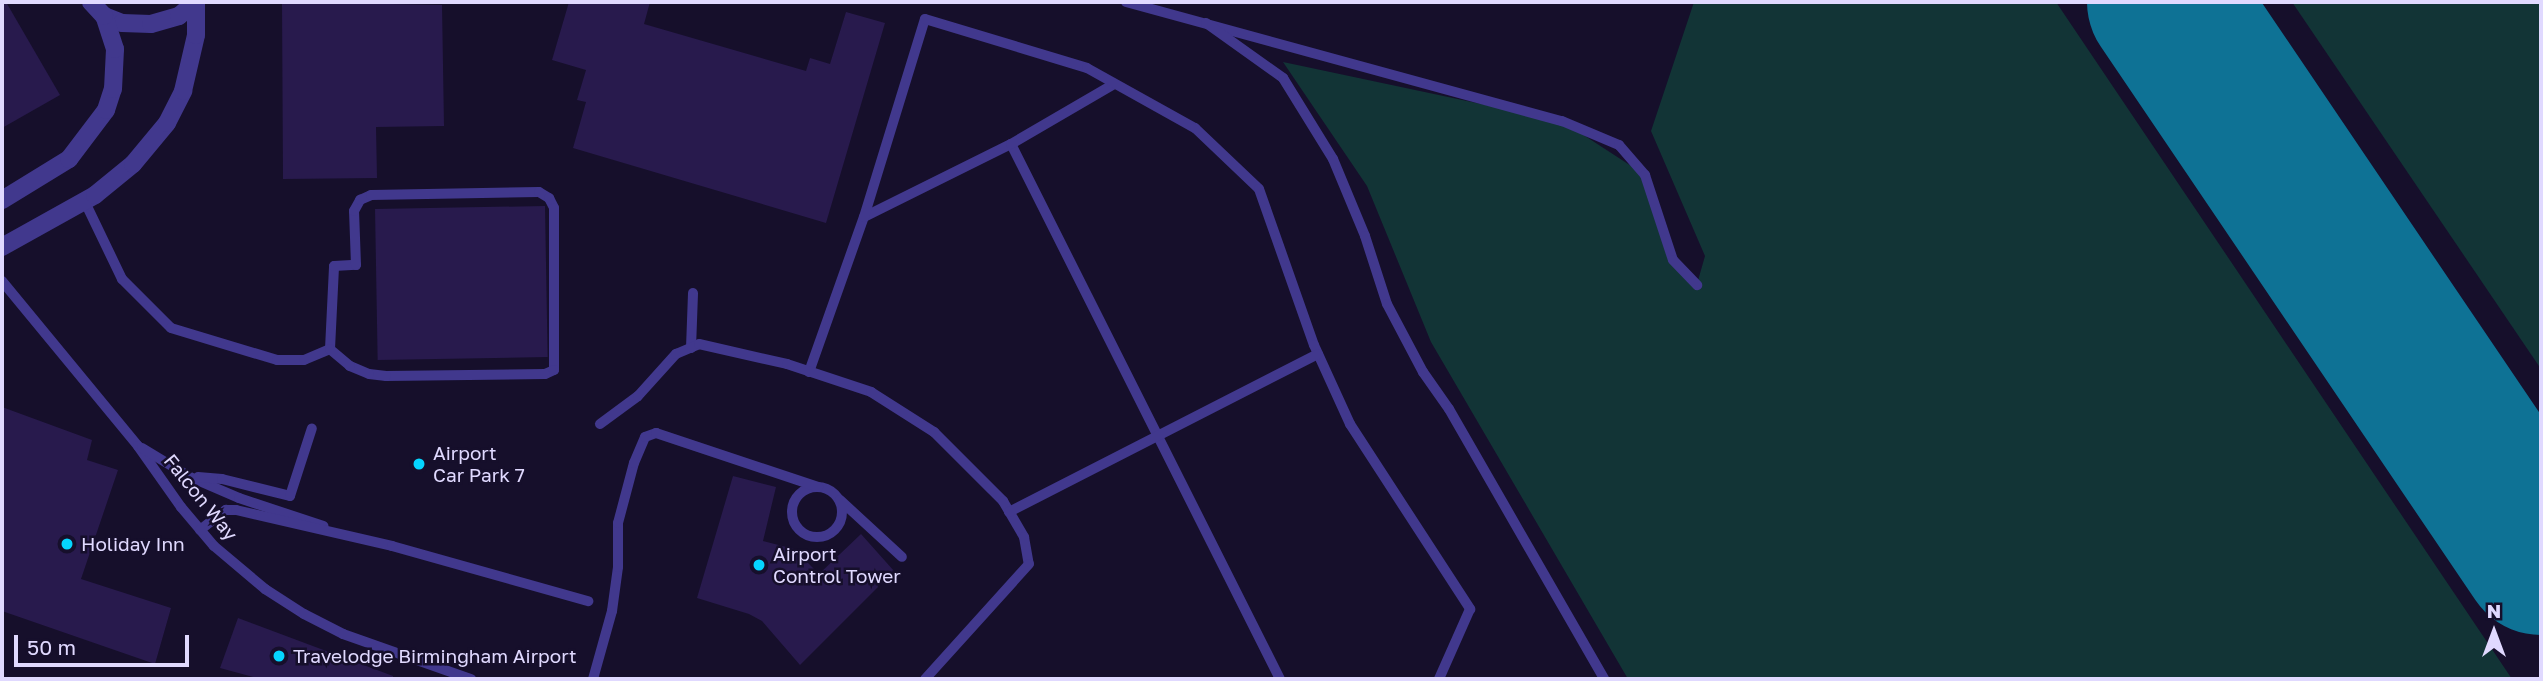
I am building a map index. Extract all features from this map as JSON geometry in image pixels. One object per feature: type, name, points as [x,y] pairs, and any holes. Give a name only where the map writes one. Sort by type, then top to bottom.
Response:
[{"type":"street","points":[[2,200],[69,159],[106,110],[116,67],[115,48],[104,16],[91,2]]},
{"type":"street","points":[[104,16],[122,23],[151,24],[179,16],[195,2]]},
{"type":"street","points":[[2,247],[85,200],[133,164],[167,122],[183,91],[195,35],[195,2]]},
{"type":"lane","points":[[1126,2],[1562,121],[1619,145],[1645,175],[1673,261],[1697,285]]},
{"type":"lane","points":[[809,372],[864,217],[925,19],[1087,68],[1195,128],[1259,189],[1318,354],[1350,424],[1470,609],[1439,679]]},
{"type":"lane","points":[[1206,23],[1283,78],[1333,159],[1365,236],[1387,303],[1423,373],[1449,409],[1604,679]]},
{"type":"lane","points":[[864,217],[1011,144],[1114,84]]},
{"type":"lane","points":[[1011,144],[1280,679]]},
{"type":"lane","points":[[539,192],[549,198],[554,208],[554,370],[545,374],[386,376],[369,374],[350,366],[330,349],[334,265],[356,265],[354,211],[360,200],[372,195],[539,192]]},
{"type":"lane","points":[[85,200],[122,279],[171,328],[277,360],[304,360],[330,349]]},
{"type":"lane","name":"Falcon Way","points":[[2,281],[138,446],[200,530],[265,589],[304,614],[343,634],[470,679]]},
{"type":"lane","points":[[691,348],[693,293]]},
{"type":"lane","points":[[600,424],[638,396],[676,354],[699,344],[809,372],[871,392],[934,432],[1003,501],[1024,537],[1030,564],[925,679]]},
{"type":"lane","points":[[1009,512],[1318,354]]},
{"type":"lane","points":[[190,477],[222,479],[290,496],[312,428]]},
{"type":"lane","points":[[593,679],[612,611],[618,567],[618,523],[634,463],[645,437],[656,433],[833,492],[902,557]]},
{"type":"lane","points":[[138,446],[190,477],[239,498],[338,533],[588,601]]},
{"type":"lane","points":[[818,487],[802,492],[793,505],[794,521],[805,533],[821,536],[835,529],[842,514],[838,498]]},
{"type":"lane","points":[[200,530],[226,510],[236,510],[338,533]]},
{"type":"green space","points":[[1694,2],[2056,2],[2512,679],[1628,679],[1431,342],[1367,186],[1283,62],[1562,121],[1645,175],[1673,260],[1697,284],[1705,256],[1651,131]]},
{"type":"green space","points":[[2292,2],[2541,2],[2541,369]]},
{"type":"building","points":[[2,2],[6,2],[60,95],[2,128]]},
{"type":"building","points":[[282,2],[442,5],[444,126],[376,127],[377,178],[283,179]]},
{"type":"building","points":[[569,2],[650,2],[644,24],[806,71],[810,58],[830,64],[846,12],[885,23],[826,223],[573,148],[586,102],[577,100],[586,70],[552,60]]},
{"type":"building","points":[[545,206],[548,357],[378,360],[375,209]]},
{"type":"building","name":"Holiday Inn","points":[[2,407],[92,440],[87,460],[118,470],[81,579],[171,608],[155,664],[2,611]]},
{"type":"building","name":"Airport Control Tower","points":[[733,476],[776,487],[763,541],[794,549],[819,574],[861,534],[894,571],[800,665],[762,621],[749,614],[697,598]]},
{"type":"building","name":"Travelodge Birmingham Airport","points":[[238,618],[393,676],[393,679],[261,679],[220,668]]},
{"type":"runway","points":[[2166,2],[2541,556]]},
{"type":"place","name":"Airport Car Park 7","points":[[419,464]]},
{"type":"place","name":"Holiday Inn","points":[[67,544]]},
{"type":"place","name":"Airport Control Tower","points":[[759,565]]},
{"type":"place","name":"Travelodge Birmingham Airport","points":[[279,656]]}]
